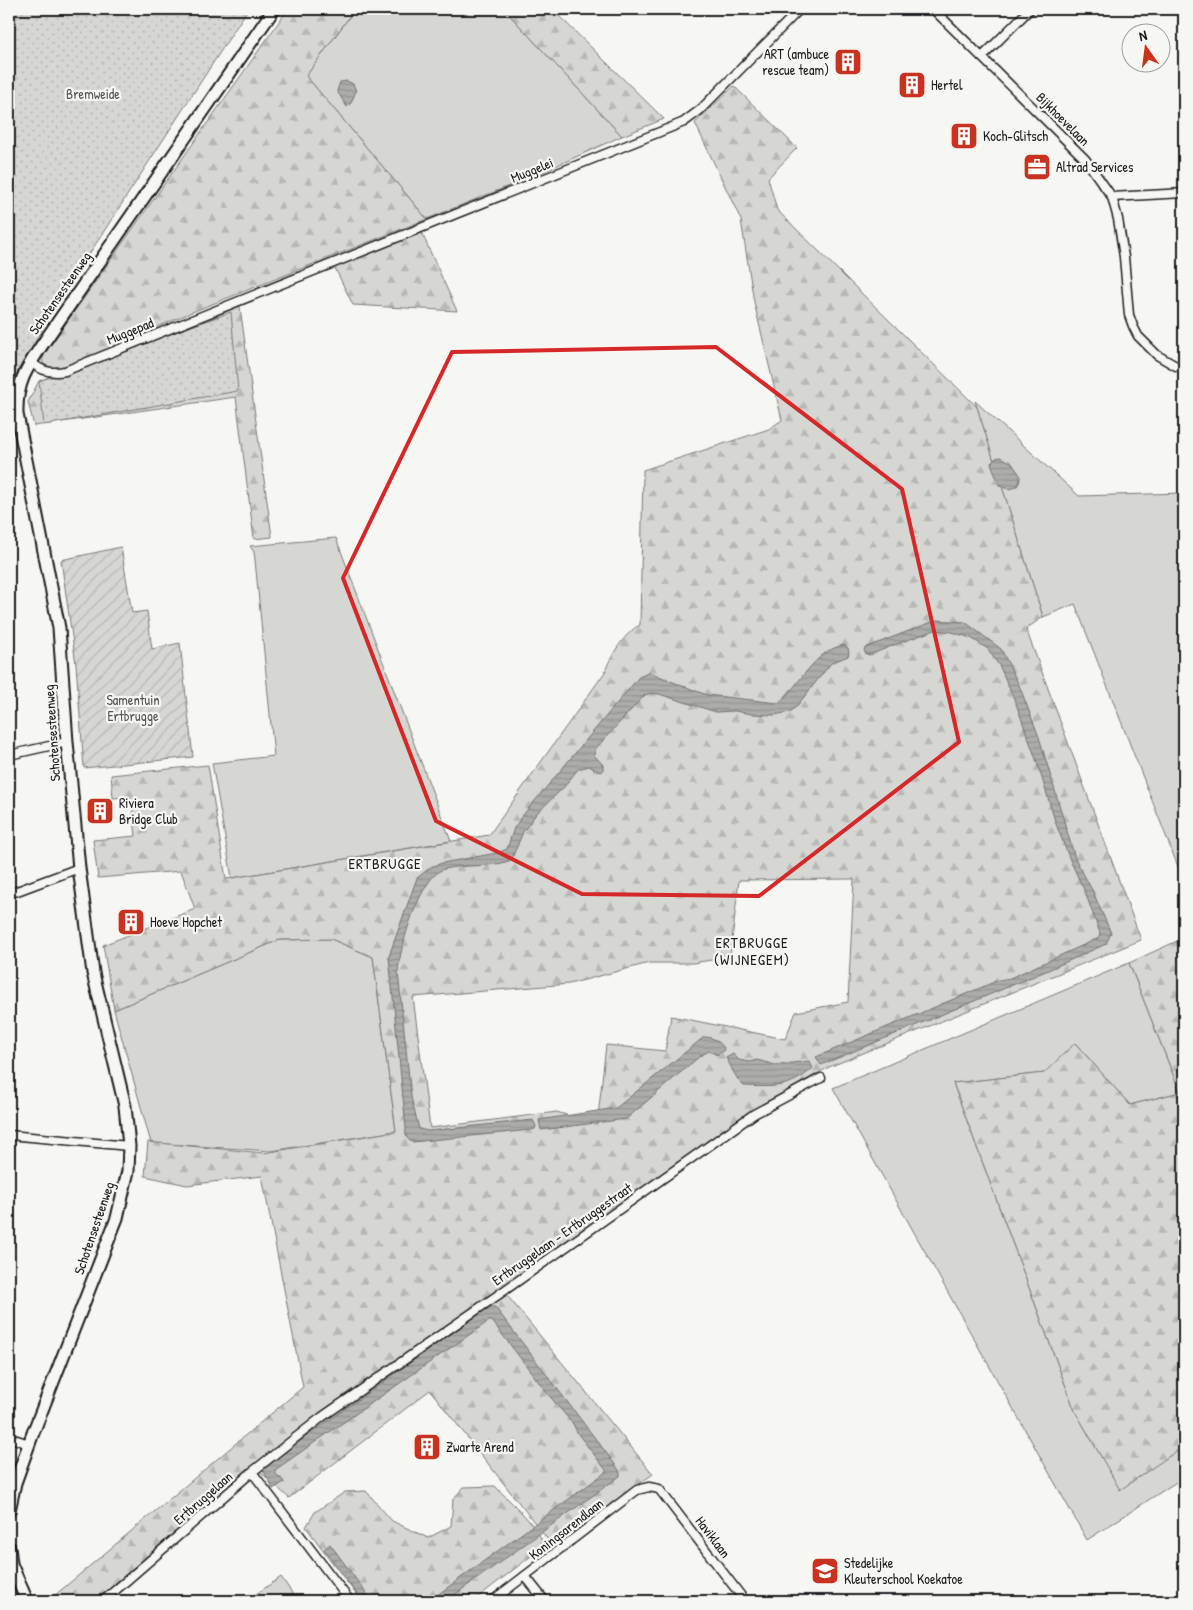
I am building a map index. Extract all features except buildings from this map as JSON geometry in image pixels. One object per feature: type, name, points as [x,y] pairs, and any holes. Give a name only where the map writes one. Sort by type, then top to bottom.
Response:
[{"type":"street","name":"Schotensesteenweg","points":[[9,1510],[15,1483],[29,1444],[117,1218],[128,1171],[129,1146],[125,1106],[93,973],[79,868],[67,742],[60,628],[13,414],[19,385],[31,362],[274,9]]},
{"type":"street","name":"Muggelei","points":[[239,300],[531,185],[683,122],[700,110],[800,9]]},
{"type":"street","name":"Bijkhoevelaan","points":[[933,9],[1085,159],[1112,197],[1118,219],[1129,315],[1138,336],[1157,354],[1176,366],[1184,368]]},
{"type":"street","points":[[982,57],[1030,9]]},
{"type":"street","points":[[1112,197],[1184,193]]},
{"type":"street","name":"Muggepad","points":[[31,362],[50,373],[65,371],[239,300]]},
{"type":"street","points":[[9,755],[67,742]]},
{"type":"street","points":[[9,759],[19,752]]},
{"type":"street","points":[[9,894],[79,868]]},
{"type":"street","name":"Ertbruggelaan - Ertbruggestraat","points":[[322,1417],[490,1301],[754,1114],[821,1078]]},
{"type":"street","points":[[9,1135],[129,1146]]},
{"type":"street","name":"Ertbruggelaan","points":[[104,1601],[252,1472],[322,1417]]},
{"type":"street","points":[[9,1439],[29,1444]]},
{"type":"street","points":[[252,1472],[350,1601]]},
{"type":"street","name":"Koningsarendlaan","points":[[492,1601],[637,1490],[649,1487],[659,1489]]},
{"type":"street","name":"Haviklaan","points":[[659,1489],[745,1601]]},
{"type":"street","points":[[9,1547],[11,1564],[27,1601]]},
{"type":"street","points":[[525,1576],[544,1601]]},
{"type":"highlighted area","points":[[716,347],[902,489],[959,742],[759,896],[582,894],[436,821],[343,578],[452,352]]},
{"type":"green space","name":"Bremweide","points":[[9,9],[248,9],[47,319],[9,395]]},
{"type":"green space","points":[[288,9],[355,9],[306,76],[427,219],[192,312],[63,368],[46,367],[42,361],[45,353]]},
{"type":"green space","points":[[355,9],[504,9],[622,136],[536,175],[427,219],[306,76]]},
{"type":"green space","points":[[504,9],[552,9],[664,119],[622,136]]},
{"type":"green space","points":[[734,86],[797,148],[768,178],[777,210],[977,407],[1043,617],[1026,629],[1141,940],[829,1067],[769,1101],[501,1288],[653,1474],[553,1546],[430,1390],[289,1498],[255,1467],[156,1548],[96,1601],[48,1601],[303,1387],[262,1176],[187,1185],[145,1176],[148,1142],[264,1153],[396,1131],[373,957],[331,939],[279,940],[114,1010],[103,945],[195,909],[181,871],[98,878],[93,840],[136,836],[131,797],[113,798],[111,775],[208,765],[226,879],[489,835],[605,672],[619,646],[629,633],[640,625],[643,470],[769,429],[782,420],[754,302],[741,220],[695,123]],"holes":[[[854,879],[848,1002],[796,1012],[785,1039],[671,1016],[665,1051],[606,1045],[597,1125],[557,1112],[430,1128],[413,997],[569,984],[649,963],[693,963],[730,957],[739,880]]]},
{"type":"green space","points":[[420,229],[457,311],[353,305],[333,264]]},
{"type":"green space","points":[[239,300],[272,537],[254,539],[236,397],[34,426],[28,402],[39,381]]},
{"type":"green space","points":[[231,312],[238,391],[44,425],[39,381]]},
{"type":"green space","points":[[975,401],[1079,496],[1184,493],[1184,882],[1075,604],[1043,617]]},
{"type":"green space","points":[[336,538],[451,841],[232,878],[212,763],[274,756],[255,560],[254,552],[250,546]]},
{"type":"green space","name":"Samentuin Ertbrugge","points":[[121,547],[132,613],[147,611],[152,649],[180,643],[193,757],[84,768],[76,664],[61,560]]},
{"type":"green space","points":[[331,939],[373,957],[396,1131],[271,1151],[151,1143],[114,1010],[279,940]]},
{"type":"green space","points":[[1177,941],[1184,962],[1184,1446],[1120,1490],[1075,1411],[953,1083],[1044,1073],[1075,1043],[1130,1105],[1180,1092],[1129,963]]},
{"type":"green space","points":[[1129,963],[1180,1092],[1130,1105],[1075,1043],[1045,1073],[953,1083],[1075,1411],[1120,1489],[1184,1446],[1184,1477],[1087,1540],[833,1088]]},
{"type":"green space","points":[[495,1486],[530,1522],[544,1546],[473,1601],[361,1601],[306,1527],[315,1512],[345,1492],[366,1491],[392,1521],[428,1538],[451,1526],[453,1499],[464,1487]]},
{"type":"green space","points":[[281,1577],[297,1600],[246,1601]]},
{"type":"shaded area","points":[[347,81],[353,84],[356,91],[351,103],[347,107],[337,91],[340,82]]},
{"type":"shaded area","points":[[1000,457],[1011,462],[1020,475],[1019,483],[1014,488],[1011,489],[999,485],[991,463]]},
{"type":"shaded area","points":[[937,620],[965,622],[1001,649],[1019,685],[1039,737],[1075,858],[1093,892],[1111,933],[1106,944],[821,1065],[816,1057],[999,980],[1010,978],[1099,938],[1100,933],[1056,824],[1037,762],[1015,701],[1000,667],[988,649],[971,638],[952,632],[935,630],[870,655],[864,651],[865,648]]},
{"type":"shaded area","points":[[844,645],[848,648],[848,656],[831,663],[790,712],[774,715],[735,711],[716,712],[659,694],[651,693],[645,695],[596,748],[594,755],[603,765],[603,771],[600,772],[589,766],[578,769],[564,787],[536,814],[523,832],[509,861],[444,869],[435,875],[427,885],[412,915],[402,948],[398,972],[411,1097],[419,1129],[428,1131],[533,1120],[536,1126],[535,1129],[531,1130],[412,1142],[408,1140],[389,957],[417,878],[431,867],[442,863],[497,853],[507,849],[514,828],[523,815],[639,677],[650,672],[707,695],[778,703],[816,661],[833,648]]},
{"type":"shaded area","points":[[704,1037],[718,1041],[724,1048],[723,1051],[717,1055],[709,1051],[700,1056],[626,1119],[541,1130],[539,1120],[616,1108]]},
{"type":"shaded area","points":[[733,1054],[739,1060],[749,1062],[757,1060],[775,1065],[809,1061],[813,1068],[805,1075],[788,1083],[772,1086],[744,1086],[736,1077],[726,1058]]},
{"type":"shaded area","points":[[489,1307],[495,1307],[617,1467],[620,1476],[446,1601],[429,1601],[606,1472],[578,1434],[573,1424],[492,1321],[489,1321],[275,1470],[276,1474],[284,1482],[273,1489],[263,1469],[266,1465]]},
{"type":"shaded area","points":[[330,1544],[372,1601],[362,1601],[324,1549]]},
{"type":"place","name":"ART (ambuce rescue team)","points":[[848,62]]},
{"type":"place","name":"Hertel","points":[[912,85]]},
{"type":"place","name":"Koch-Glitsch","points":[[964,136]]},
{"type":"place","name":"Altrad Services","points":[[1037,167]]},
{"type":"place","name":"Riviera Bridge Club","points":[[100,811]]},
{"type":"place","name":"Hoeve Hopchet","points":[[131,922]]},
{"type":"place","name":"Zwarte Arend","points":[[427,1447]]},
{"type":"place","name":"Stedelijke Kleuterschool Koekatoe","points":[[825,1571]]},
{"type":"district","name":"ERTBRUGGE","points":[[385,864]]},
{"type":"district","name":"ERTBRUGGE (WIJNEGEM)","points":[[752,952]]}]
